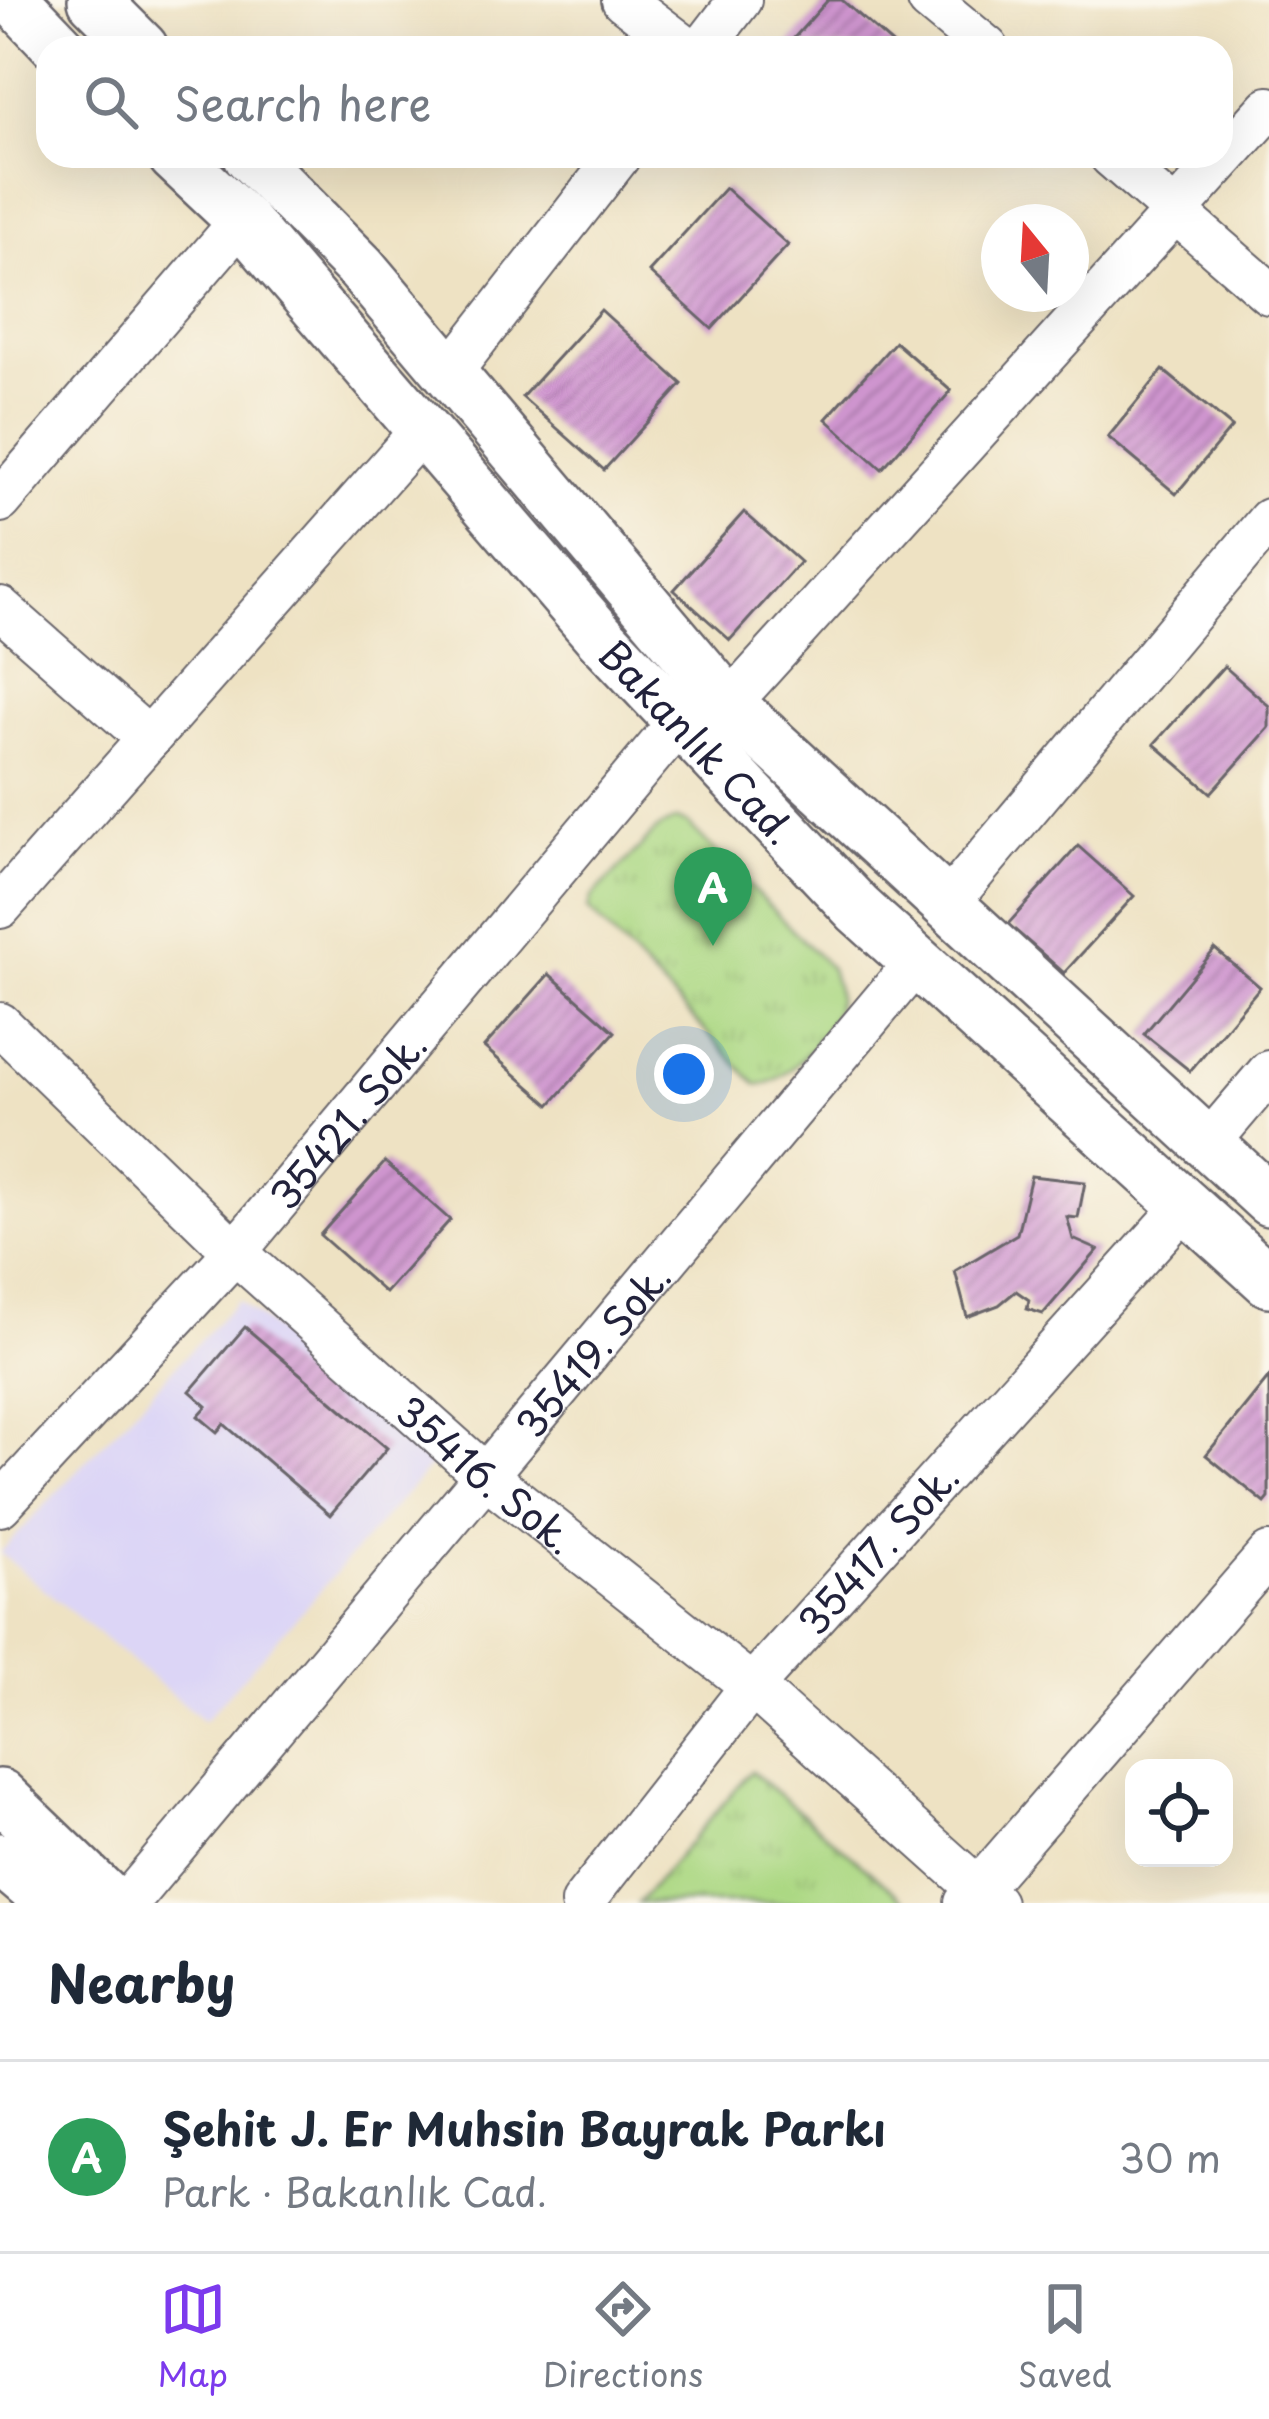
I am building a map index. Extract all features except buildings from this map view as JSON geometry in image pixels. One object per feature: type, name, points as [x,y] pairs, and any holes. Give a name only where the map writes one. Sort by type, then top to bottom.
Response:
[{"type":"street","points":[[14,0],[48,36]]},
{"type":"street","points":[[94,0],[130,36]]},
{"type":"street","points":[[623,0],[670,36]]},
{"type":"street","points":[[712,36],[740,0]]},
{"type":"street","points":[[928,0],[972,36]]},
{"type":"street","points":[[1233,148],[1269,107]]},
{"type":"street","name":"Bakanlık Cad.","points":[[187,168],[242,220],[680,721],[858,909],[1269,1281]]},
{"type":"street","name":"Bakanlık Cad.","points":[[262,168],[361,268],[729,704],[1269,1200]]},
{"type":"street","points":[[450,373],[610,168]]},
{"type":"street","points":[[1126,168],[1269,293]]},
{"type":"street","points":[[729,704],[1215,168]]},
{"type":"street","points":[[0,501],[242,220]]},
{"type":"street","points":[[0,907],[422,430]]},
{"type":"street","points":[[947,904],[1269,520]]},
{"type":"street","points":[[0,608],[149,739]]},
{"type":"street","name":"35421. Sok.","points":[[0,1505],[235,1252],[680,721]]},
{"type":"street","name":"35419. Sok.","points":[[128,1903],[916,962]]},
{"type":"street","name":"35416. Sok.","points":[[5,1038],[487,1477],[752,1686],[980,1898]]},
{"type":"street","points":[[1207,1144],[1269,1072]]},
{"type":"street","name":"35417. Sok.","points":[[582,1903],[752,1686],[1185,1206]]},
{"type":"street","points":[[980,1898],[1269,1554]]},
{"type":"street","points":[[0,1795],[112,1903]]},
{"type":"street","points":[[0,1859],[52,1903]]},
{"type":"shaded area","points":[[238,1300],[436,1460],[204,1721],[0,1553]]},
{"type":"green space","points":[[676,820],[687,823],[829,967],[834,978],[837,1002],[829,1025],[801,1060],[766,1083],[756,1084],[588,909],[592,897],[659,828]]},
{"type":"green space","points":[[751,1771],[908,1903],[638,1903]]},
{"type":"place","name":"Şehit J. Er Muhsin Bayrak Parkı","points":[[713,946]]}]
